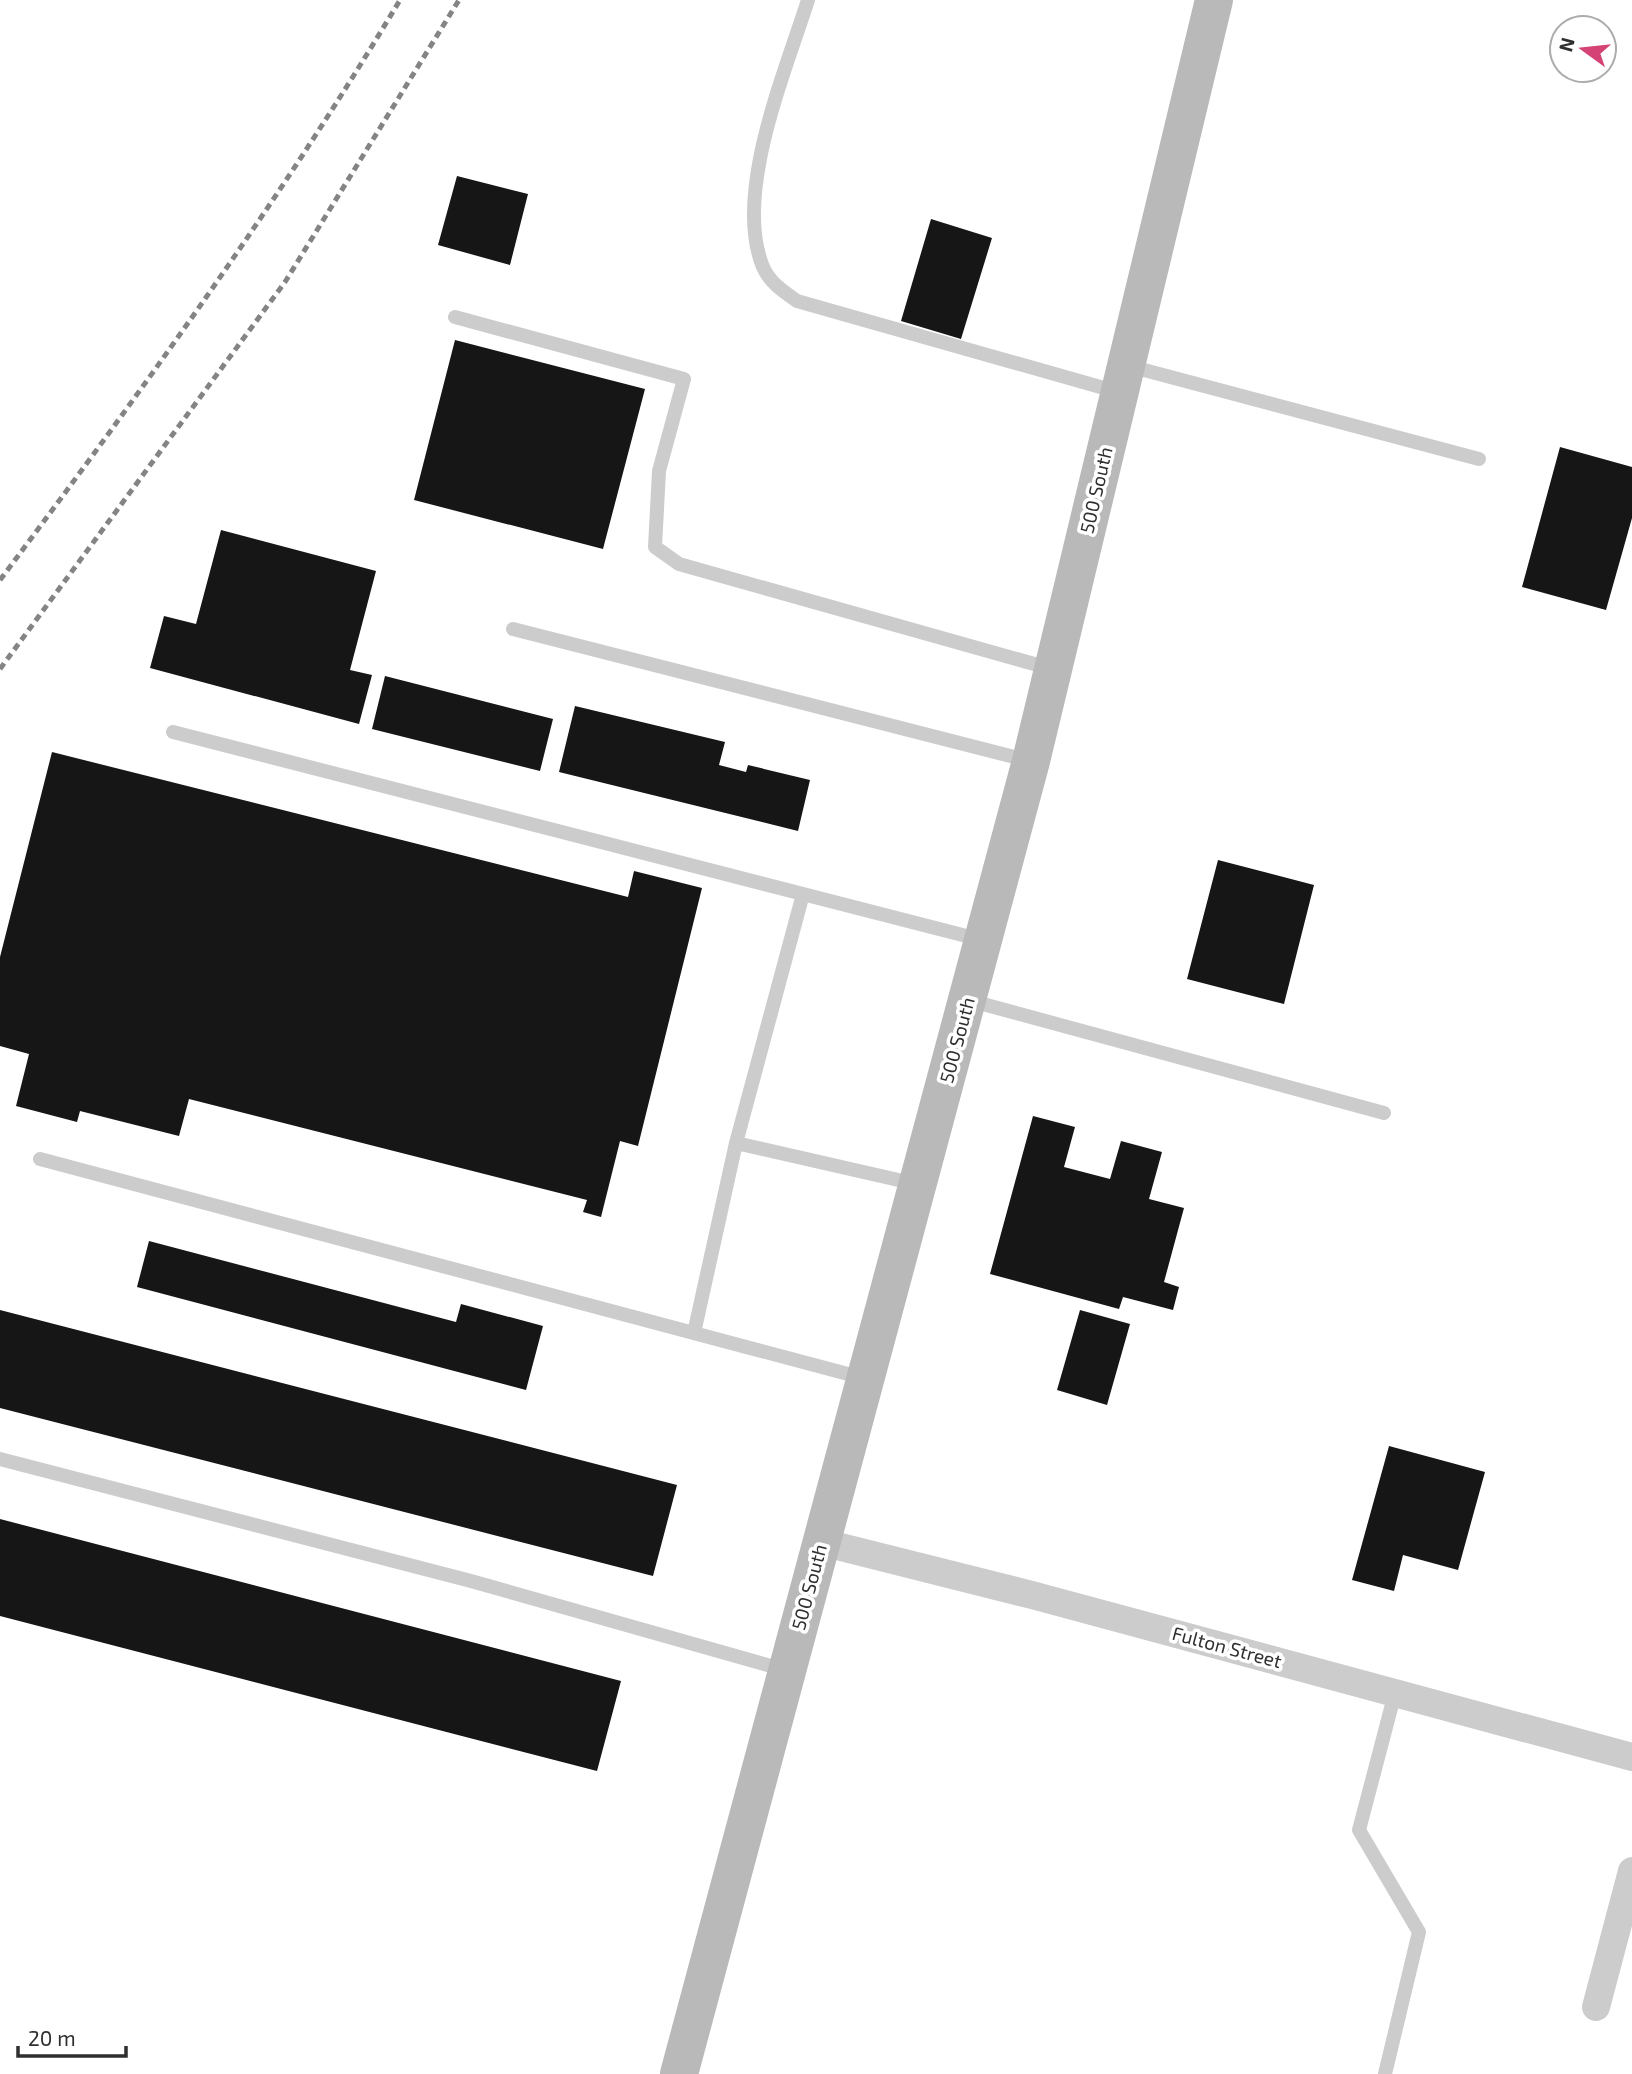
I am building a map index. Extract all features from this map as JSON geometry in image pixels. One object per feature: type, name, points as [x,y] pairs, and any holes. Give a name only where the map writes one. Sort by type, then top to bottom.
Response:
[{"type":"street","name":"500 South","points":[[679,2074],[1031,761],[1214,0]]},
{"type":"street","name":"Fulton Street","points":[[821,1542],[1632,1757]]},
{"type":"street","points":[[1596,2007],[1632,1871]]},
{"type":"lane","points":[[807,0],[756,175],[753,222],[763,268],[778,288],[797,301],[1122,379],[1479,460]]},
{"type":"lane","points":[[454,317],[684,379],[659,471],[655,547],[679,564],[1054,669]]},
{"type":"lane","points":[[513,629],[1031,761]]},
{"type":"lane","points":[[173,732],[984,941]]},
{"type":"lane","points":[[694,1333],[736,1143],[803,894]]},
{"type":"lane","points":[[968,1000],[1384,1113]]},
{"type":"lane","points":[[736,1143],[918,1184]]},
{"type":"lane","points":[[40,1159],[864,1379]]},
{"type":"lane","points":[[0,1459],[471,1581],[787,1671]]},
{"type":"lane","points":[[1385,2074],[1419,1932],[1359,1830],[1395,1693]]},
{"type":"building","points":[[457,176],[528,194],[510,265],[438,245]]},
{"type":"building","points":[[931,219],[992,238],[961,339],[901,321]]},
{"type":"building","points":[[455,340],[645,389],[603,549],[414,500]]},
{"type":"building","points":[[1560,447],[1632,467],[1632,518],[1606,610],[1522,587]]},
{"type":"building","points":[[221,530],[376,571],[350,670],[372,675],[359,724],[150,668],[164,616],[196,624]]},
{"type":"building","points":[[385,676],[553,719],[540,771],[372,729]]},
{"type":"building","points":[[575,706],[725,742],[719,765],[746,772],[748,765],[810,780],[798,831],[559,772]]},
{"type":"building","points":[[52,752],[628,897],[634,871],[702,888],[638,1146],[620,1141],[601,1217],[583,1212],[587,1200],[189,1099],[179,1136],[80,1111],[77,1122],[16,1106],[29,1054],[0,1046],[0,957]]},
{"type":"building","points":[[1218,860],[1314,885],[1284,1004],[1187,979]]},
{"type":"building","points":[[1033,1116],[1075,1127],[1064,1167],[1110,1179],[1121,1141],[1162,1152],[1149,1199],[1184,1208],[1164,1282],[1179,1287],[1173,1310],[1123,1297],[1119,1309],[990,1274]]},
{"type":"building","points":[[149,1241],[456,1322],[461,1304],[543,1326],[526,1390],[137,1287]]},
{"type":"building","points":[[0,1310],[677,1485],[653,1576],[0,1408]]},
{"type":"building","points":[[1080,1310],[1130,1324],[1107,1405],[1057,1390]]},
{"type":"building","points":[[1389,1446],[1485,1472],[1458,1570],[1403,1555],[1394,1591],[1352,1580]]},
{"type":"building","points":[[0,1519],[621,1681],[597,1771],[0,1616]]},
{"type":"railway","points":[[0,580],[208,295],[306,149],[400,0]]},
{"type":"railway","points":[[0,669],[285,282],[459,0]]}]
